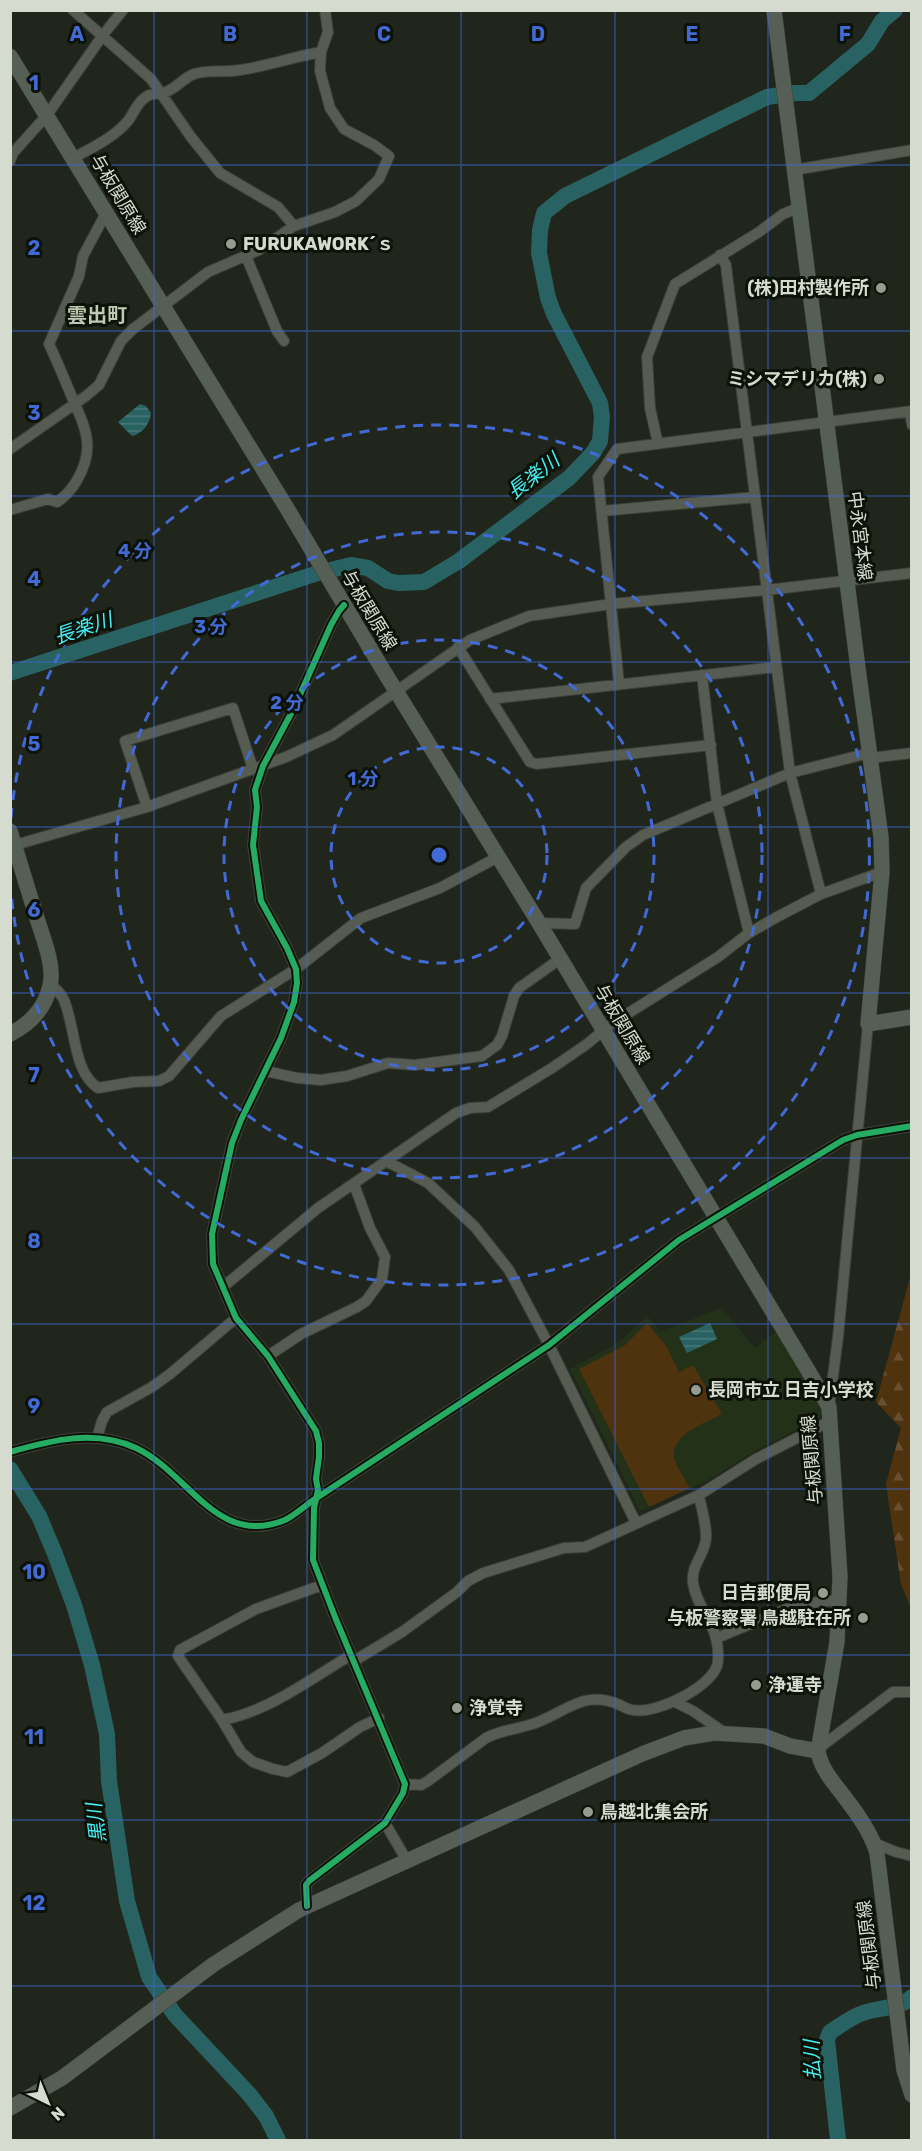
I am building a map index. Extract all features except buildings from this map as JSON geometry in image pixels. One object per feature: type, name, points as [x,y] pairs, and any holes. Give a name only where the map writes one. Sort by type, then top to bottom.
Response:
[{"type":"main road","name":"中永宮本線","points":[[774,10],[881,837],[882,872],[868,1024]]},
{"type":"main road","name":"与板関原線","points":[[10,57],[539,923],[806,1367],[829,1414],[840,1600],[837,1642],[818,1750],[824,1769],[858,1815],[874,1843],[904,2070],[912,2095]]},
{"type":"main road","points":[[10,1034],[20,1029],[37,1014],[47,996],[50,984],[47,952],[13,838]]},
{"type":"main road","points":[[868,1024],[912,1017]]},
{"type":"main road","points":[[10,2108],[62,2078],[238,1947],[307,1906],[406,1859],[642,1754],[684,1737],[724,1733],[764,1736],[790,1746],[818,1750]]},
{"type":"street","points":[[74,10],[151,79],[220,173],[278,207],[294,226]]},
{"type":"street","points":[[10,161],[13,153],[46,115],[123,10]]},
{"type":"street","points":[[10,449],[99,385],[121,341],[208,272],[259,250],[294,226],[335,212],[356,201],[379,179],[389,156],[344,129],[334,118],[330,108],[320,71],[321,52],[328,32],[325,10]]},
{"type":"street","points":[[73,158],[97,146],[118,130],[127,122],[138,103],[145,97],[152,93],[162,94],[196,73],[248,69],[321,52]]},
{"type":"street","points":[[794,170],[912,150]]},
{"type":"street","points":[[658,444],[650,408],[646,357],[675,284],[783,214],[798,208]]},
{"type":"street","points":[[10,510],[48,499],[57,502],[65,497],[78,479],[86,461],[88,448],[84,421],[49,344],[79,276],[83,256],[106,213]]},
{"type":"street","points":[[720,255],[726,265],[790,773],[821,894]]},
{"type":"street","points":[[246,256],[277,331],[284,341]]},
{"type":"street","points":[[618,684],[598,477],[617,449],[911,411],[912,425]]},
{"type":"street","points":[[602,511],[755,497]]},
{"type":"street","points":[[13,838],[147,807],[258,767],[333,735],[458,647],[489,631],[529,616],[610,604],[767,590],[912,573]]},
{"type":"street","points":[[307,1906],[306,1885],[309,1881],[385,1823],[403,1793],[405,1784],[313,1560],[319,1457],[316,1431],[268,1356],[236,1318],[213,1264],[212,1234],[232,1143],[281,1038],[294,1002],[297,983],[296,969],[287,948],[261,901],[253,845],[258,767],[294,708],[331,625],[344,605]]},
{"type":"street","points":[[458,647],[530,762],[537,764],[711,746]]},
{"type":"street","points":[[490,699],[776,667]]},
{"type":"street","points":[[702,675],[717,804],[748,933]]},
{"type":"street","points":[[147,807],[125,741],[233,708],[258,767]]},
{"type":"street","points":[[539,923],[576,924],[586,888],[626,847],[643,835],[790,773],[870,756],[912,753]]},
{"type":"street","points":[[50,984],[63,998],[88,1080],[98,1088],[133,1082],[159,1081],[169,1076],[221,1016],[296,969],[361,918],[440,888],[498,857]]},
{"type":"street","points":[[223,1287],[318,1208],[456,1113],[470,1107],[488,1107],[543,1074],[587,1044],[603,1030],[718,957],[748,933],[821,894],[882,872]]},
{"type":"street","points":[[266,1071],[297,1078],[321,1080],[347,1076],[388,1063],[415,1065],[482,1056],[497,1046],[519,988],[560,959]]},
{"type":"street","points":[[222,1720],[264,1707],[402,1632],[457,1592],[468,1581],[564,1548],[585,1547],[699,1495],[829,1414],[868,1024]]},
{"type":"street","points":[[10,1452],[64,1438],[97,1438],[125,1444],[153,1458],[180,1480],[207,1509],[222,1518],[253,1526],[286,1519],[549,1345],[679,1240],[715,1217],[843,1140],[857,1135],[912,1126]]},
{"type":"street","points":[[386,1161],[428,1183],[475,1227],[509,1270],[549,1345],[636,1522]]},
{"type":"street","points":[[268,1356],[301,1334],[366,1301],[382,1280],[385,1257],[370,1227],[354,1184]]},
{"type":"street","points":[[97,1438],[107,1412],[152,1387],[170,1374],[236,1318]]},
{"type":"street","points":[[405,1784],[421,1785],[497,1732],[537,1723],[585,1701],[606,1700],[638,1711],[675,1702],[709,1679],[718,1663],[717,1638],[693,1582],[695,1565],[706,1537],[699,1495]]},
{"type":"street","points":[[322,1585],[256,1609],[180,1650],[178,1656],[247,1758],[273,1769],[287,1772],[322,1754],[360,1727],[379,1718]]},
{"type":"street","points":[[717,1638],[789,1608],[840,1600]]},
{"type":"street","points":[[818,1750],[892,1692],[912,1692]]},
{"type":"street","points":[[675,1702],[693,1711],[724,1733]]},
{"type":"street","points":[[385,1823],[406,1859]]},
{"type":"street","points":[[874,1843],[912,1856]]},
{"type":"shaded area","name":"長岡市立 日吉小学校","points":[[722,1308],[755,1348],[777,1331],[823,1412],[820,1418],[760,1448],[707,1481],[640,1511],[570,1369],[619,1342],[647,1316],[661,1331]]},
{"type":"green space","points":[[911,1274],[912,1608],[901,1584],[886,1484],[901,1428],[876,1402]]},
{"type":"green space","points":[[647,1323],[667,1347],[679,1372],[693,1365],[722,1414],[691,1430],[678,1442],[675,1449],[675,1461],[690,1488],[649,1507],[579,1369],[624,1346]]},
{"type":"water","points":[[140,404],[146,406],[151,413],[150,417],[142,431],[132,436],[118,422]]},
{"type":"water","points":[[710,1323],[717,1339],[687,1353],[679,1337]]},
{"type":"waterway","name":"長楽川","points":[[10,673],[318,573],[351,565],[368,568],[388,581],[424,582],[459,561],[569,478],[593,453],[600,441],[602,417],[600,403],[548,298],[539,253],[540,230],[544,213],[565,196],[767,97],[809,93],[868,44],[882,21],[895,10]]},
{"type":"waterway","name":"黒川","points":[[10,1469],[39,1516],[55,1554],[74,1605],[92,1665],[107,1734],[109,1781],[127,1901],[149,1977],[175,2015],[249,2094],[266,2116],[278,2140]]},
{"type":"waterway","name":"払川","points":[[838,2140],[827,2040],[830,2032],[859,2015],[901,2004],[912,1997]]},
{"type":"cycle path","points":[[307,1906],[306,1885],[309,1881],[385,1823],[403,1793],[405,1784],[313,1560],[314,1508],[318,1490],[316,1479],[319,1457],[316,1431],[268,1356],[236,1318],[213,1264],[212,1234],[232,1143],[281,1038],[294,1002],[297,983],[296,969],[287,948],[261,901],[253,845],[257,807],[255,790],[263,766],[294,708],[331,625],[344,605]]},
{"type":"cycle path","points":[[10,1452],[73,1438],[121,1442],[155,1459],[205,1504],[222,1516],[240,1524],[261,1526],[285,1520],[549,1345],[679,1240],[843,1140],[857,1135],[912,1126]]},
{"type":"place","name":"FURUKAWORK´ｓ","points":[[231,244]]},
{"type":"place","name":"(株)田村製作所","points":[[881,288]]},
{"type":"place","name":"ミシマデリカ(株)","points":[[879,379]]},
{"type":"place","name":"長岡市立 日吉小学校","points":[[696,1390]]},
{"type":"place","name":"日吉郵便局","points":[[823,1593]]},
{"type":"place","name":"与板警察署 鳥越駐在所","points":[[863,1618]]},
{"type":"place","name":"浄運寺","points":[[756,1685]]},
{"type":"place","name":"浄覚寺","points":[[457,1708]]},
{"type":"place","name":"鳥越北集会所","points":[[588,1812]]},
{"type":"district","name":"雲出町","points":[[97,315]]}]
